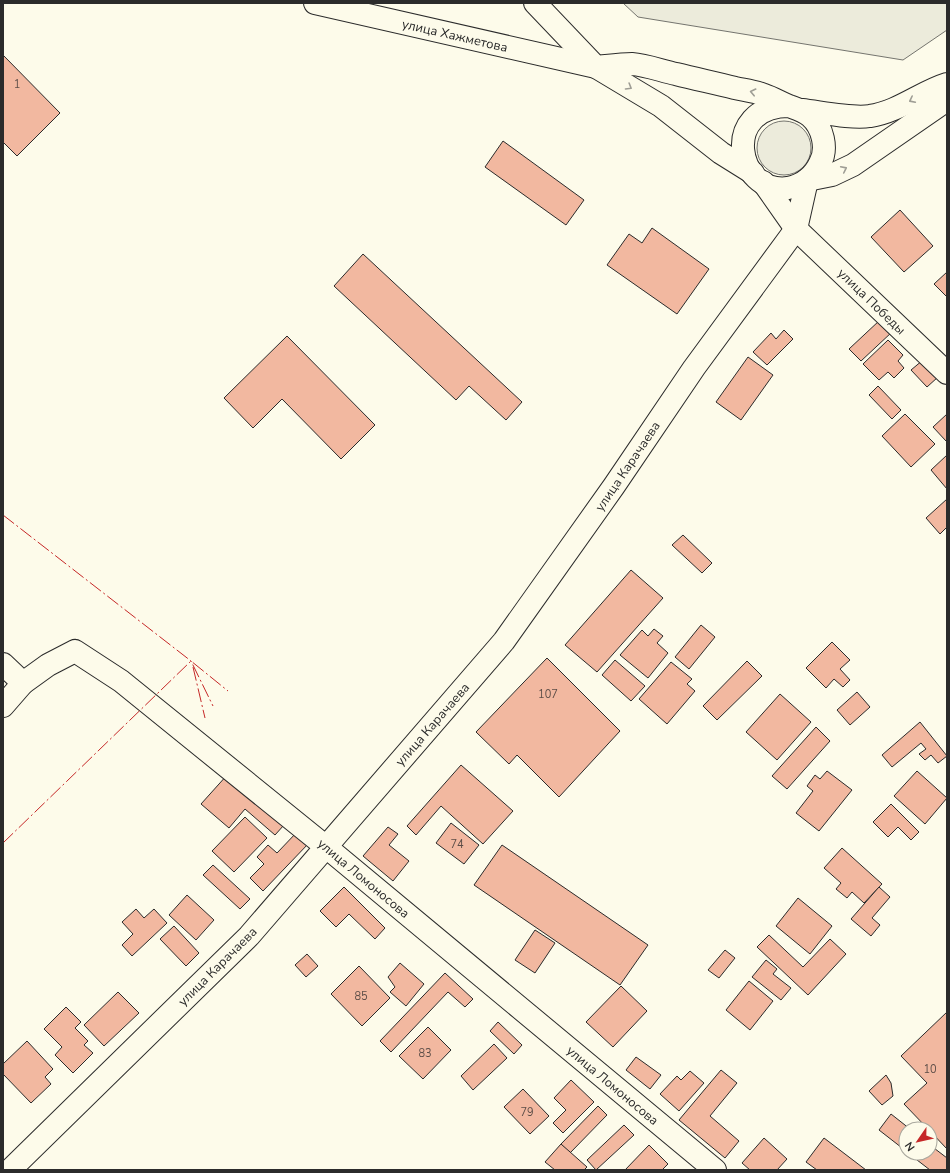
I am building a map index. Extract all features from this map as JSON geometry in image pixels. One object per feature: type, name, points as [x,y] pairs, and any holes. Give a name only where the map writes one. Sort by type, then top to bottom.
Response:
[{"type":"street","name":"улица Хажметова","points":[[315,3],[596,67]]},
{"type":"street","points":[[534,3],[596,67],[661,106],[721,153],[772,186],[788,188],[807,180],[832,175],[853,165],[947,100]]},
{"type":"street","points":[[596,67],[632,64],[763,94],[796,108],[812,118],[820,128],[824,143],[823,159],[815,173],[807,180],[796,229]]},
{"type":"street","points":[[758,178],[748,167],[743,154],[743,141],[747,129],[754,118],[764,110],[777,106],[869,116],[891,110],[935,88],[947,84]]},
{"type":"street","name":"улица Победы","points":[[758,178],[796,229],[947,373]]},
{"type":"street","name":"улица Карачаева","points":[[10,1170],[249,936],[325,846],[504,641],[614,486],[698,362],[796,229]]},
{"type":"street","name":"улица Ломоносова","points":[[23,683],[48,665],[75,651],[121,681],[325,846],[715,1170]]},
{"type":"street","points":[[3,664],[23,683],[3,706]]},
{"type":"shaded area","points":[[623,3],[947,3],[947,30],[903,60],[638,17]]},
{"type":"shaded area","points":[[779,121],[789,121],[799,125],[807,133],[811,143],[811,153],[807,163],[799,171],[789,175],[779,175],[769,171],[761,163],[757,153],[757,143],[761,133],[769,125]]},
{"type":"building","points":[[3,55],[60,113],[17,156],[3,142]]},
{"type":"building","points":[[503,141],[584,200],[566,225],[485,167]]},
{"type":"building","points":[[900,210],[933,246],[904,272],[871,237]]},
{"type":"building","points":[[652,228],[709,269],[677,314],[607,265],[629,234],[642,243]]},
{"type":"building","points":[[363,254],[522,402],[506,420],[469,386],[456,400],[334,286]]},
{"type":"building","points":[[947,272],[947,297],[934,284]]},
{"type":"building","points":[[880,320],[892,332],[861,361],[849,349]]},
{"type":"building","points":[[784,330],[793,339],[767,365],[753,352],[771,333],[776,339]]},
{"type":"building","points":[[287,336],[375,425],[341,459],[282,399],[253,428],[224,398]]},
{"type":"building","points":[[888,340],[903,355],[898,361],[904,368],[894,378],[888,372],[879,380],[863,364]]},
{"type":"building","points":[[748,357],[773,375],[741,420],[716,402]]},
{"type":"building","points":[[923,360],[938,377],[927,387],[911,370]]},
{"type":"building","points":[[878,386],[901,410],[892,419],[869,395]]},
{"type":"building","points":[[905,414],[935,444],[911,467],[882,436]]},
{"type":"building","points":[[947,414],[947,439],[946,441],[933,427]]},
{"type":"building","points":[[947,455],[947,489],[931,470]]},
{"type":"building","points":[[947,499],[947,527],[940,534],[926,518]]},
{"type":"building","points":[[683,535],[712,563],[702,573],[672,545]]},
{"type":"building","points":[[631,570],[663,598],[597,672],[565,645]]},
{"type":"building","points":[[701,625],[715,637],[689,669],[675,657]]},
{"type":"building","points":[[654,629],[663,636],[657,643],[668,653],[648,678],[620,655],[642,630],[648,636]]},
{"type":"building","points":[[832,642],[850,660],[840,669],[850,680],[843,687],[834,679],[826,688],[806,668]]},
{"type":"building","points":[[547,658],[620,731],[559,797],[517,755],[509,764],[476,732]]},
{"type":"building","points":[[615,660],[645,686],[631,701],[602,675]]},
{"type":"building","points":[[747,661],[762,676],[717,720],[703,706]]},
{"type":"building","points":[[671,662],[692,679],[687,684],[695,691],[667,724],[639,699]]},
{"type":"building","points":[[857,692],[870,707],[850,725],[837,710]]},
{"type":"building","points":[[780,694],[811,722],[777,760],[746,732]]},
{"type":"building","points":[[920,722],[947,756],[938,763],[931,755],[925,760],[919,754],[926,749],[921,743],[892,767],[882,755]]},
{"type":"building","points":[[816,727],[830,741],[787,789],[772,776]]},
{"type":"building","points":[[461,765],[513,811],[483,844],[441,806],[416,835],[407,826]]},
{"type":"building","points":[[827,771],[852,790],[819,831],[796,813],[813,791],[807,786],[815,775],[820,779]]},
{"type":"building","points":[[917,771],[947,798],[925,824],[894,796]]},
{"type":"building","points":[[228,774],[284,825],[275,835],[245,809],[229,828],[201,804]]},
{"type":"building","points":[[891,804],[919,832],[911,840],[898,827],[888,837],[873,822]]},
{"type":"building","points":[[245,817],[267,838],[234,872],[212,851]]},
{"type":"building","points":[[451,823],[479,845],[464,864],[436,843]]},
{"type":"building","points":[[388,827],[398,834],[389,845],[409,861],[393,881],[363,856]]},
{"type":"building","points":[[297,832],[309,843],[263,891],[250,878],[264,864],[257,857],[268,845],[277,853]]},
{"type":"building","points":[[502,845],[648,945],[620,985],[474,885]]},
{"type":"building","points":[[842,848],[882,884],[864,903],[852,892],[847,898],[836,889],[841,883],[824,868]]},
{"type":"building","points":[[213,865],[250,899],[240,909],[203,875]]},
{"type":"building","points":[[344,887],[385,928],[375,939],[349,914],[336,927],[320,911]]},
{"type":"building","points":[[879,887],[890,897],[872,918],[880,925],[871,936],[851,919]]},
{"type":"building","points":[[187,895],[214,920],[196,940],[169,915]]},
{"type":"building","points":[[798,898],[832,926],[810,954],[776,926]]},
{"type":"building","points":[[136,909],[144,918],[154,909],[167,923],[132,956],[122,945],[133,934],[122,922]]},
{"type":"building","points":[[174,926],[199,953],[186,966],[160,939]]},
{"type":"building","points":[[535,930],[555,943],[535,973],[515,960]]},
{"type":"building","points":[[769,935],[803,967],[830,939],[846,954],[808,995],[757,947]]},
{"type":"building","points":[[725,950],[735,958],[719,978],[708,970]]},
{"type":"building","points":[[307,954],[318,966],[306,977],[295,965]]},
{"type":"building","points":[[766,960],[777,969],[773,974],[791,988],[781,1000],[752,977]]},
{"type":"building","points":[[400,963],[424,984],[406,1006],[390,992],[395,987],[388,977]]},
{"type":"building","points":[[359,966],[390,998],[362,1026],[331,994]]},
{"type":"building","points":[[445,973],[473,999],[465,1007],[448,992],[391,1052],[380,1041]]},
{"type":"building","points":[[749,981],[773,1001],[750,1030],[726,1010]]},
{"type":"building","points":[[621,986],[647,1011],[613,1047],[586,1022]]},
{"type":"building","points":[[118,992],[139,1013],[104,1046],[84,1025]]},
{"type":"building","points":[[66,1007],[81,1022],[75,1028],[88,1041],[84,1045],[93,1053],[73,1073],[55,1055],[62,1047],[44,1029]]},
{"type":"building","points":[[947,1012],[947,1149],[938,1139],[938,1121],[920,1121],[904,1104],[927,1083],[901,1056]]},
{"type":"building","points":[[498,1022],[522,1045],[514,1054],[490,1031]]},
{"type":"building","points":[[428,1027],[451,1050],[423,1079],[399,1056]]},
{"type":"building","points":[[27,1041],[53,1069],[45,1077],[51,1084],[31,1103],[3,1074],[3,1064]]},
{"type":"building","points":[[494,1044],[507,1058],[473,1090],[461,1076]]},
{"type":"building","points":[[636,1057],[661,1075],[650,1089],[626,1070]]},
{"type":"building","points":[[721,1070],[737,1083],[710,1116],[739,1141],[725,1158],[679,1120]]},
{"type":"building","points":[[690,1071],[704,1083],[679,1111],[660,1094],[677,1076],[681,1080]]},
{"type":"building","points":[[886,1075],[891,1083],[893,1096],[882,1105],[869,1091]]},
{"type":"building","points":[[571,1080],[594,1102],[563,1133],[553,1123],[566,1110],[554,1098]]},
{"type":"building","points":[[523,1089],[549,1116],[530,1134],[504,1107]]},
{"type":"building","points":[[598,1106],[607,1115],[570,1153],[561,1144]]},
{"type":"building","points":[[891,1114],[900,1121],[898,1121],[898,1145],[879,1130]]},
{"type":"building","points":[[624,1125],[634,1135],[596,1170],[587,1160]]},
{"type":"building","points":[[764,1138],[787,1159],[777,1170],[750,1170],[742,1163]]},
{"type":"building","points":[[824,1138],[866,1170],[817,1170],[806,1162]]},
{"type":"building","points":[[561,1144],[587,1167],[584,1170],[555,1170],[545,1162]]},
{"type":"building","points":[[649,1145],[668,1164],[662,1170],[625,1170]]},
{"type":"building","points":[[938,1151],[947,1158],[947,1170],[930,1170],[918,1161],[938,1161]]},
{"type":"power","points":[[3,515],[191,661],[213,706]]},
{"type":"power","points":[[3,843],[191,661],[228,691]]},
{"type":"power","points":[[193,667],[205,718]]}]
